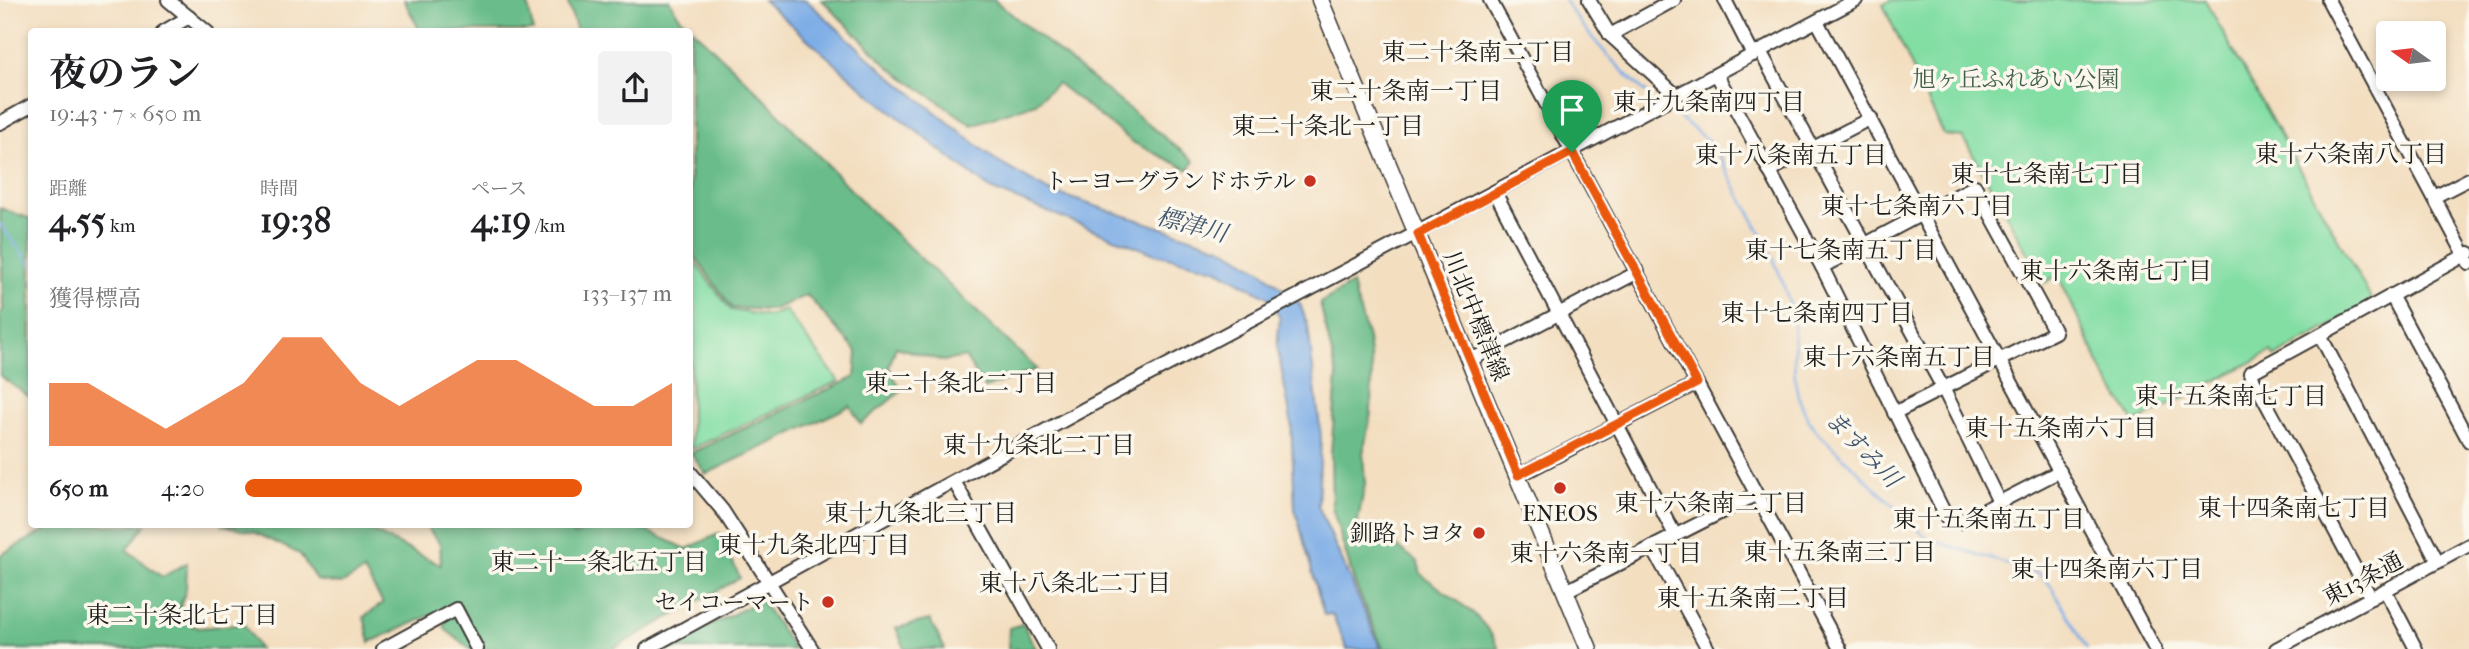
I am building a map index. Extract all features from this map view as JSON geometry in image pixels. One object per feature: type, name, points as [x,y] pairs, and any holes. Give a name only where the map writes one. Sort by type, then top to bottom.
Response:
[{"type":"main road","name":"川北中標津線","points":[[1320,0],[1589,649]]},
{"type":"street","points":[[168,0],[202,28]]},
{"type":"street","points":[[1490,0],[1840,649]]},
{"type":"street","points":[[1589,0],[1610,35],[1677,96]]},
{"type":"street","points":[[1610,35],[1674,0]]},
{"type":"street","points":[[1725,0],[1866,245],[1943,388],[1999,502]]},
{"type":"street","points":[[647,649],[955,483],[1088,407],[1496,194],[1856,0]]},
{"type":"street","points":[[2328,0],[2468,257],[2391,295],[2250,373],[2371,598]]},
{"type":"street","points":[[170,28],[189,17]]},
{"type":"street","points":[[1817,21],[2155,649]]},
{"type":"street","points":[[1717,75],[1822,267],[1947,519],[1961,522],[2060,471]]},
{"type":"street","points":[[0,123],[28,107]]},
{"type":"street","points":[[1769,172],[1871,118]]},
{"type":"street","points":[[2434,197],[2469,179]]},
{"type":"street","points":[[1822,267],[1975,186],[2055,332],[1894,413]]},
{"type":"street","points":[[1496,194],[1675,535]]},
{"type":"street","points":[[1469,361],[1638,272]]},
{"type":"street","points":[[2391,295],[2469,441]]},
{"type":"street","points":[[2320,335],[2438,562]]},
{"type":"street","points":[[1518,475],[1697,383]]},
{"type":"street","points":[[693,476],[723,512],[812,649]]},
{"type":"street","points":[[955,483],[1048,649]]},
{"type":"street","points":[[1566,592],[1755,495]]},
{"type":"street","name":"東13条通","points":[[2276,649],[2469,545]]},
{"type":"street","points":[[1652,547],[1708,649]]},
{"type":"street","points":[[2385,590],[2416,649]]},
{"type":"street","points":[[383,649],[456,609],[477,649]]},
{"type":"green space","points":[[404,0],[527,0],[532,28],[418,28]]},
{"type":"green space","points":[[567,0],[669,0],[679,16],[691,28],[576,28]]},
{"type":"green space","points":[[822,0],[994,0],[1194,161],[1189,170],[1134,143],[1057,83],[1036,103],[972,125],[889,67]]},
{"type":"green space","name":"旭ヶ丘ふれあい公園","points":[[1892,0],[2205,0],[2373,302],[2275,357],[2271,352],[2135,423],[2105,376],[2058,275],[2044,283],[1963,137],[1944,135],[1883,5]]},
{"type":"green space","points":[[693,29],[759,93],[870,210],[1037,369],[985,388],[965,357],[943,361],[896,347],[889,367],[901,391],[861,424],[850,406],[706,474],[693,452],[855,377],[857,352],[807,295],[772,310],[732,308],[693,254]]},
{"type":"green space","points":[[0,208],[28,218],[28,396],[0,376],[0,314],[3,310]]},
{"type":"green space","points":[[693,260],[731,310],[770,316],[785,310],[839,381],[693,448]]},
{"type":"green space","points":[[1352,284],[1368,339],[1372,371],[1371,413],[1363,453],[1365,484],[1357,525],[1368,542],[1391,542],[1418,562],[1421,574],[1476,616],[1499,649],[1383,649],[1354,581],[1332,507],[1331,453],[1337,376],[1320,303]]},
{"type":"green space","points":[[50,528],[143,528],[127,550],[162,577],[187,563],[186,589],[176,620],[199,628],[244,624],[259,649],[0,649],[0,555]]},
{"type":"green space","points":[[235,528],[365,528],[441,565],[440,544],[427,528],[564,528],[575,535],[596,528],[636,528],[687,549],[720,533],[740,578],[612,649],[470,649],[446,630],[440,611],[370,642],[364,617],[383,603],[364,571],[341,584],[316,580],[300,554],[254,532]]},
{"type":"green space","points":[[761,600],[794,649],[664,649]]},
{"type":"green space","points":[[930,620],[945,649],[905,649],[896,628]]},
{"type":"green space","points":[[1023,624],[1036,649],[1008,649],[1009,628]]},
{"type":"water","points":[[763,0],[806,0],[883,70],[998,162],[1049,191],[1221,247],[1262,271],[1300,304],[1308,326],[1321,437],[1318,506],[1381,649],[1347,649],[1332,614],[1324,615],[1295,509],[1291,420],[1277,346],[1280,318],[1268,297],[1216,269],[1155,254],[990,189],[872,96]]},
{"type":"waterway","name":"ますみ川","points":[[1564,0],[1604,51],[1649,95]]},
{"type":"waterway","name":"ますみ川","points":[[1678,116],[1708,141],[1718,154],[1777,267],[1793,324],[1798,396],[1815,430],[1928,539],[2039,574],[2051,586],[2087,649]]},
{"type":"waterway","points":[[0,224],[28,261]]},
{"type":"place","name":"トーヨーグランドホテル","points":[[1310,181]]},
{"type":"place","name":"ENEOS","points":[[1560,488]]},
{"type":"place","name":"釧路トヨタ","points":[[1479,533]]},
{"type":"place","name":"セイコーマート","points":[[828,602]]},
{"type":"district","name":"東二十条南二丁目","points":[[1478,52]]},
{"type":"district","name":"東二十条南一丁目","points":[[1406,91]]},
{"type":"district","name":"東十九条南四丁目","points":[[1709,102]]},
{"type":"district","name":"東二十条北一丁目","points":[[1328,126]]},
{"type":"district","name":"東十六条南八丁目","points":[[2351,154]]},
{"type":"district","name":"東十八条南五丁目","points":[[1791,155]]},
{"type":"district","name":"東十七条南七丁目","points":[[2047,174]]},
{"type":"district","name":"東十七条南六丁目","points":[[1917,206]]},
{"type":"district","name":"東十七条南五丁目","points":[[1841,250]]},
{"type":"district","name":"東十六条南七丁目","points":[[2116,271]]},
{"type":"district","name":"東十七条南四丁目","points":[[1817,313]]},
{"type":"district","name":"東十六条南五丁目","points":[[1899,357]]},
{"type":"district","name":"東二十条北二丁目","points":[[961,383]]},
{"type":"district","name":"東十五条南七丁目","points":[[2231,396]]},
{"type":"district","name":"東十五条南六丁目","points":[[2061,428]]},
{"type":"district","name":"東十九条北二丁目","points":[[1039,445]]},
{"type":"district","name":"東十六条南二丁目","points":[[1711,503]]},
{"type":"district","name":"東十四条南七丁目","points":[[2294,508]]},
{"type":"district","name":"東十九条北三丁目","points":[[921,513]]},
{"type":"district","name":"東十五条南五丁目","points":[[1989,519]]},
{"type":"district","name":"東十九条北四丁目","points":[[814,545]]},
{"type":"district","name":"東十五条南三丁目","points":[[1840,552]]},
{"type":"district","name":"東十六条南一丁目","points":[[1606,553]]},
{"type":"district","name":"東二十一条北五丁目","points":[[599,562]]},
{"type":"district","name":"東十四条南六丁目","points":[[2107,569]]},
{"type":"district","name":"東十八条北二丁目","points":[[1075,583]]},
{"type":"district","name":"東十五条南二丁目","points":[[1753,598]]},
{"type":"district","name":"東二十条北七丁目","points":[[182,615]]},
{"type":"route","points":[[1572,152],[1697,383],[1518,475],[1418,234],[1572,152]]},
{"type":"water label","name":"標津川","points":[[1192,225]]}]
